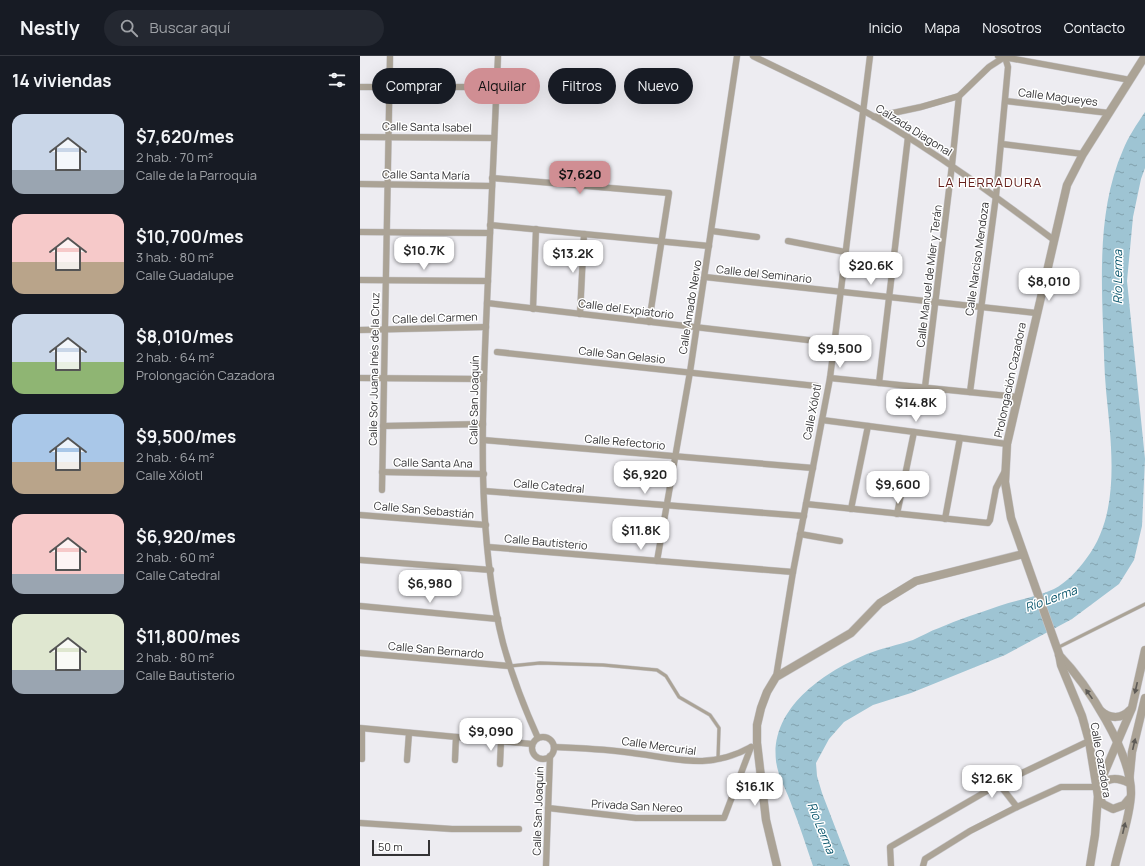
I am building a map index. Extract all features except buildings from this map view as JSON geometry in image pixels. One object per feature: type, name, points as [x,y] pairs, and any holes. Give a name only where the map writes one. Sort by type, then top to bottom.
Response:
[{"type":"street","name":"Calle Sor Juana Inés de la Cruz","points":[[390,56],[390,68]]},
{"type":"street","name":"Calle San Joaquín","points":[[497,68],[498,56]]},
{"type":"street","name":"Calle Amado Nervo","points":[[657,561],[690,372],[737,56]]},
{"type":"street","name":"Calzada Diagonal","points":[[753,56],[863,110],[908,137],[952,165],[996,196],[1054,240]]},
{"type":"street","name":"Calle Xólotl","points":[[777,866],[766,820],[754,745],[761,708],[767,692],[776,676],[793,572],[830,378],[870,56]]},
{"type":"street","points":[[998,56],[1130,80]]},
{"type":"street","name":"Prolongación Cazadora","points":[[1057,649],[1028,565],[1022,554],[1011,518],[1005,482],[1007,444],[1036,313],[1067,185],[1083,154],[1145,56]]},
{"type":"street","points":[[874,117],[921,107],[959,96],[990,67],[1006,57]]},
{"type":"street","name":"Calle Narciso Mendoza","points":[[970,392],[1002,144],[1008,67],[1006,57]]},
{"type":"street","points":[[360,87],[372,87]]},
{"type":"street","name":"Calle Manuel de Mier y Terán","points":[[925,388],[959,96]]},
{"type":"street","name":"Calle Magueyes","points":[[1006,101],[1108,113]]},
{"type":"street","name":"Calle Sor Juana Inés de la Cruz","points":[[382,490],[390,104]]},
{"type":"street","name":"Calle San Joaquín","points":[[495,104],[483,424],[486,525],[498,619],[509,666],[522,702],[538,738]]},
{"type":"street","name":"Calle Santa Isabel","points":[[360,137],[494,138]]},
{"type":"street","points":[[879,383],[908,137]]},
{"type":"street","points":[[1002,144],[1083,154]]},
{"type":"street","points":[[492,178],[669,193],[649,322]]},
{"type":"street","name":"Calle Santa María","points":[[360,184],[492,186]]},
{"type":"street","points":[[490,225],[709,246]]},
{"type":"street","points":[[533,308],[536,230]]},
{"type":"street","points":[[360,232],[490,233]]},
{"type":"street","points":[[712,232],[757,237]]},
{"type":"street","points":[[580,314],[584,234]]},
{"type":"street","points":[[788,241],[845,252]]},
{"type":"street","name":"Calle del Seminario","points":[[705,277],[1036,313]]},
{"type":"street","points":[[360,280],[488,281]]},
{"type":"street","name":"Calle del Expiatorio","points":[[487,303],[834,343]]},
{"type":"street","name":"Calle del Carmen","points":[[360,330],[486,327]]},
{"type":"street","name":"Calle San Gelasio","points":[[497,352],[816,386]]},
{"type":"street","points":[[360,378],[484,379]]},
{"type":"street","points":[[830,378],[1018,397]]},
{"type":"street","points":[[822,420],[1007,444]]},
{"type":"street","points":[[383,426],[483,424]]},
{"type":"street","points":[[851,509],[868,426]]},
{"type":"street","points":[[897,514],[914,432]]},
{"type":"street","points":[[945,519],[960,438]]},
{"type":"street","name":"Calle Refectorio","points":[[483,440],[813,468]]},
{"type":"street","points":[[806,504],[988,523],[990,520],[996,488],[1006,468]]},
{"type":"street","name":"Calle Santa Ana","points":[[382,472],[484,474]]},
{"type":"street","name":"Calle Catedral","points":[[484,491],[804,516]]},
{"type":"street","name":"Calle San Sebastián","points":[[360,514],[486,525]]},
{"type":"street","points":[[800,534],[840,541]]},
{"type":"street","name":"Calle Bautisterio","points":[[488,547],[793,572]]},
{"type":"street","points":[[776,676],[851,633],[880,603],[916,581],[1022,554]]},
{"type":"street","points":[[360,560],[491,570]]},
{"type":"street","points":[[360,606],[498,619]]},
{"type":"street","name":"Calle Cazadora","points":[[1057,649],[1101,711],[1117,744],[1129,783],[1131,796],[1115,866]]},
{"type":"street","name":"Calle Cazadora","points":[[1057,649],[1061,665],[1077,704],[1089,741],[1098,787],[1095,835],[1090,866]]},
{"type":"street","points":[[1098,787],[1132,708],[1145,650]]},
{"type":"street","name":"Calle San Bernardo","points":[[360,653],[509,666]]},
{"type":"street","points":[[923,866],[925,859],[970,831],[1061,787],[1098,787],[1106,780],[1111,779],[1120,779],[1129,783],[1132,752],[1145,698]]},
{"type":"street","points":[[1101,711],[1108,716],[1117,717],[1126,714],[1132,708]]},
{"type":"street","points":[[362,759],[361,728],[532,744]]},
{"type":"street","points":[[407,760],[409,732]]},
{"type":"street","points":[[543,736],[550,739],[554,748],[550,756],[543,759],[536,756],[532,750],[532,744],[538,738],[543,736]]},
{"type":"street","points":[[455,760],[456,737]]},
{"type":"street","points":[[500,764],[501,741]]},
{"type":"street","points":[[891,866],[890,847],[999,784],[1089,741]]},
{"type":"street","name":"Calle Mercurial","points":[[554,748],[623,751],[690,762],[717,760],[734,756],[754,745]]},
{"type":"street","name":"Privada San Nereo","points":[[548,808],[636,818],[724,818],[754,745]]},
{"type":"street","name":"Calle San Joaquín","points":[[546,866],[550,756]]},
{"type":"street","points":[[999,784],[1017,807]]},
{"type":"street","points":[[1098,796],[1104,804],[1113,809],[1124,805],[1131,796]]},
{"type":"street","points":[[360,823],[452,830],[518,829]]},
{"type":"lane","points":[[1057,649],[1145,604]]},
{"type":"lane","points":[[509,666],[540,663],[603,665],[657,670],[666,676],[679,698],[710,715],[719,728],[717,760]]},
{"type":"water","name":"Río Lerma","points":[[1145,112],[1145,168],[1141,179],[1133,217],[1127,281],[1145,459],[1142,526],[1134,560],[1119,584],[1072,619],[1005,655],[911,693],[873,705],[844,722],[829,739],[816,763],[817,776],[822,793],[850,866],[813,866],[776,761],[776,742],[782,724],[791,709],[803,694],[834,671],[867,654],[913,640],[969,616],[1054,589],[1076,572],[1097,541],[1105,521],[1111,477],[1110,432],[1105,374],[1102,305],[1103,237],[1109,193],[1115,171],[1130,135]]},
{"type":"district","name":"LA HERRADURA","points":[[990,182]]}]
